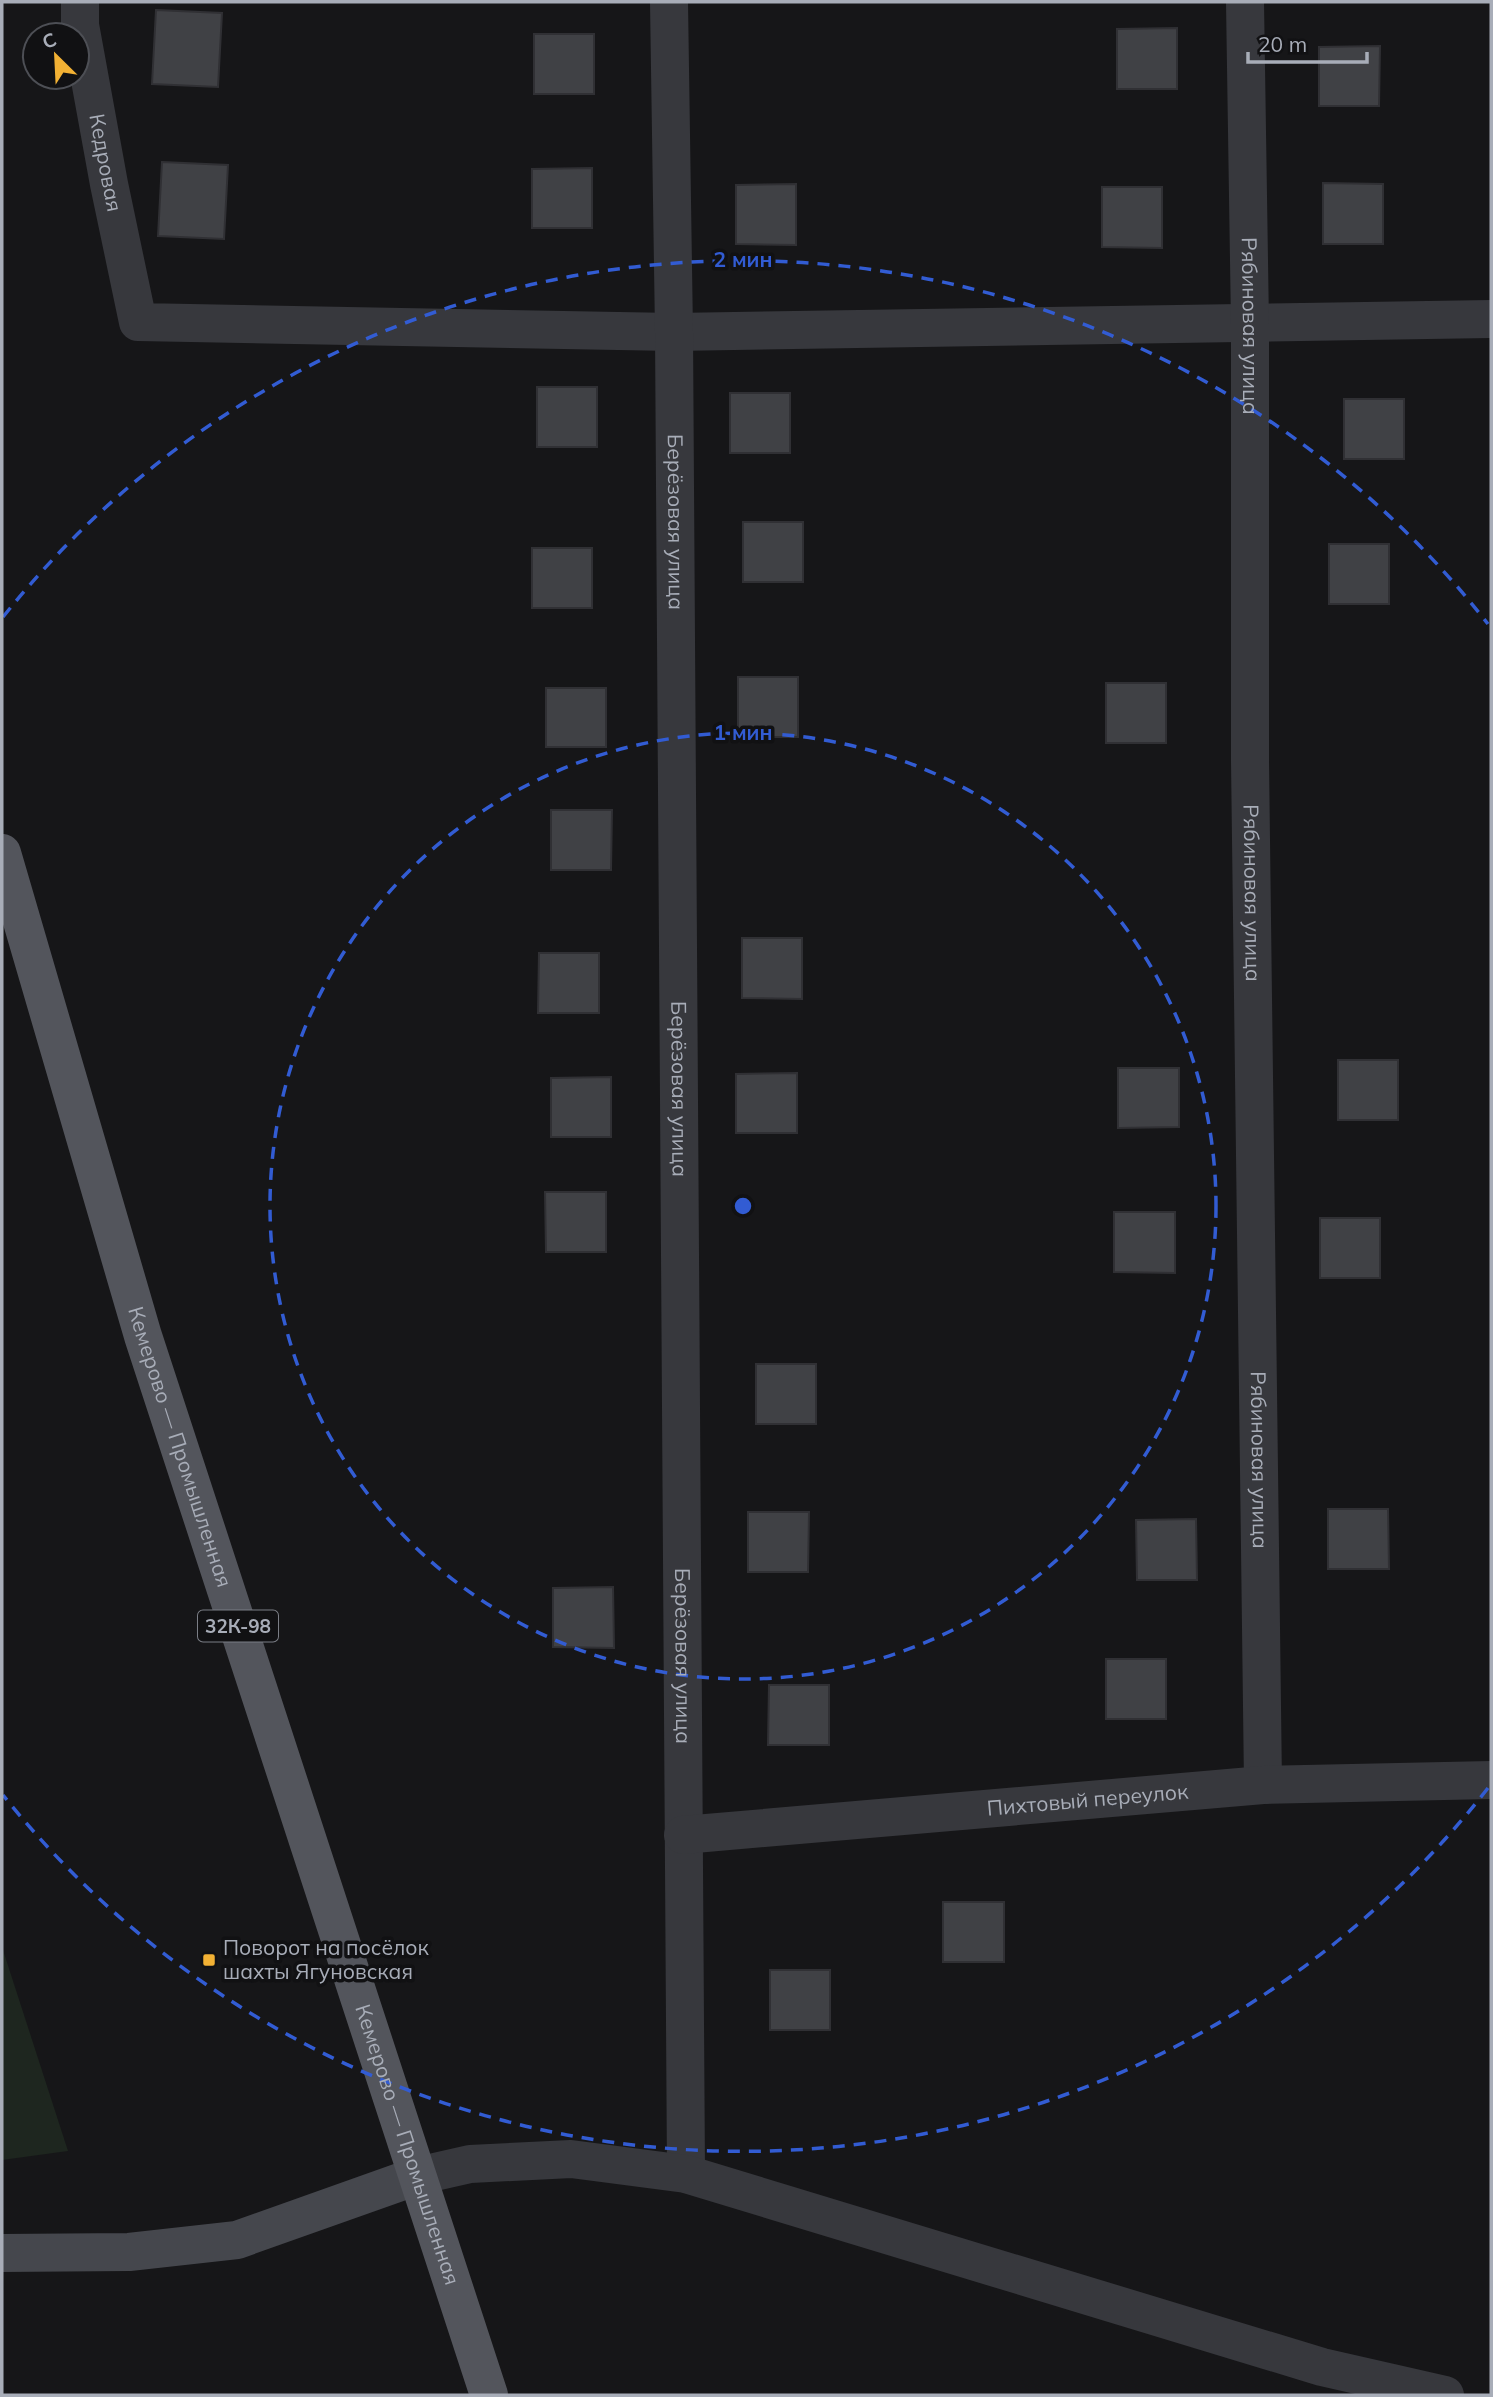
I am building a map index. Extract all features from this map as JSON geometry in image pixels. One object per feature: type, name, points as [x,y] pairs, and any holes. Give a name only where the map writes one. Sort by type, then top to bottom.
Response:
[{"type":"main road","name":"Кемерово — Промышленная","points":[[2,853],[143,1335],[489,2395]]},
{"type":"street","name":"Кедровая","points":[[80,2],[80,25],[104,158],[138,322],[674,332]]},
{"type":"street","name":"Берёзовая улица","points":[[669,2],[674,332],[686,2174]]},
{"type":"street","name":"Рябиновая улица","points":[[1245,2],[1263,1785]]},
{"type":"street","points":[[674,332],[1250,325],[1491,319]]},
{"type":"street","name":"Пихтовый переулок","points":[[683,1835],[1263,1785],[1491,1780]]},
{"type":"street","points":[[2,2253],[129,2252],[237,2240],[417,2176],[470,2164],[571,2159],[686,2174],[1322,2367],[1445,2395]]},
{"type":"shaded area","points":[[2,1947],[68,2151],[2,2160]]},
{"type":"building","points":[[156,10],[222,13],[218,87],[152,84]]},
{"type":"building","points":[[1177,28],[1177,89],[1117,89],[1117,29]]},
{"type":"building","points":[[534,34],[594,34],[594,94],[534,94]]},
{"type":"building","points":[[1380,46],[1379,106],[1319,106],[1319,47]]},
{"type":"building","points":[[162,162],[228,165],[224,239],[158,236]]},
{"type":"building","points":[[592,168],[592,228],[532,228],[532,169]]},
{"type":"building","points":[[1323,183],[1383,184],[1383,244],[1323,244]]},
{"type":"building","points":[[796,184],[796,245],[736,244],[736,185]]},
{"type":"building","points":[[1102,187],[1162,187],[1162,248],[1102,247]]},
{"type":"building","points":[[537,387],[597,387],[597,447],[537,447]]},
{"type":"building","points":[[730,393],[790,393],[790,453],[730,453]]},
{"type":"building","points":[[1344,399],[1404,399],[1404,459],[1344,459]]},
{"type":"building","points":[[743,522],[803,522],[803,582],[743,582]]},
{"type":"building","points":[[1329,544],[1389,544],[1389,604],[1329,604]]},
{"type":"building","points":[[532,548],[592,548],[592,608],[532,608]]},
{"type":"building","points":[[738,677],[798,677],[798,737],[738,737]]},
{"type":"building","points":[[1106,683],[1166,683],[1166,743],[1106,743]]},
{"type":"building","points":[[546,688],[606,688],[606,747],[546,747]]},
{"type":"building","points":[[551,810],[612,810],[611,870],[551,870]]},
{"type":"building","points":[[742,938],[802,938],[802,999],[742,998]]},
{"type":"building","points":[[539,953],[599,953],[599,1013],[538,1013]]},
{"type":"building","points":[[1338,1060],[1398,1060],[1398,1120],[1338,1120]]},
{"type":"building","points":[[1118,1068],[1179,1068],[1179,1127],[1118,1128]]},
{"type":"building","points":[[797,1073],[797,1133],[736,1133],[736,1074]]},
{"type":"building","points":[[611,1077],[611,1137],[551,1137],[551,1078]]},
{"type":"building","points":[[545,1192],[606,1192],[606,1252],[546,1252]]},
{"type":"building","points":[[1114,1212],[1175,1212],[1175,1273],[1114,1272]]},
{"type":"building","points":[[1320,1218],[1380,1218],[1380,1278],[1320,1278]]},
{"type":"building","points":[[756,1364],[816,1364],[816,1424],[756,1424]]},
{"type":"building","points":[[1328,1509],[1388,1509],[1389,1569],[1328,1569]]},
{"type":"building","points":[[748,1512],[809,1512],[808,1572],[748,1572]]},
{"type":"building","points":[[1196,1519],[1197,1580],[1137,1580],[1136,1520]]},
{"type":"building","points":[[613,1587],[614,1648],[553,1647],[553,1588]]},
{"type":"building","points":[[1106,1659],[1166,1659],[1166,1719],[1106,1719]]},
{"type":"building","points":[[769,1685],[829,1685],[829,1745],[768,1745]]},
{"type":"building","points":[[943,1902],[1004,1902],[1004,1962],[943,1962]]},
{"type":"building","points":[[770,1970],[830,1970],[830,2030],[770,2030]]},
{"type":"place","name":"Поворот на посёлок шахты Ягуновская","points":[[209,1960]]}]
